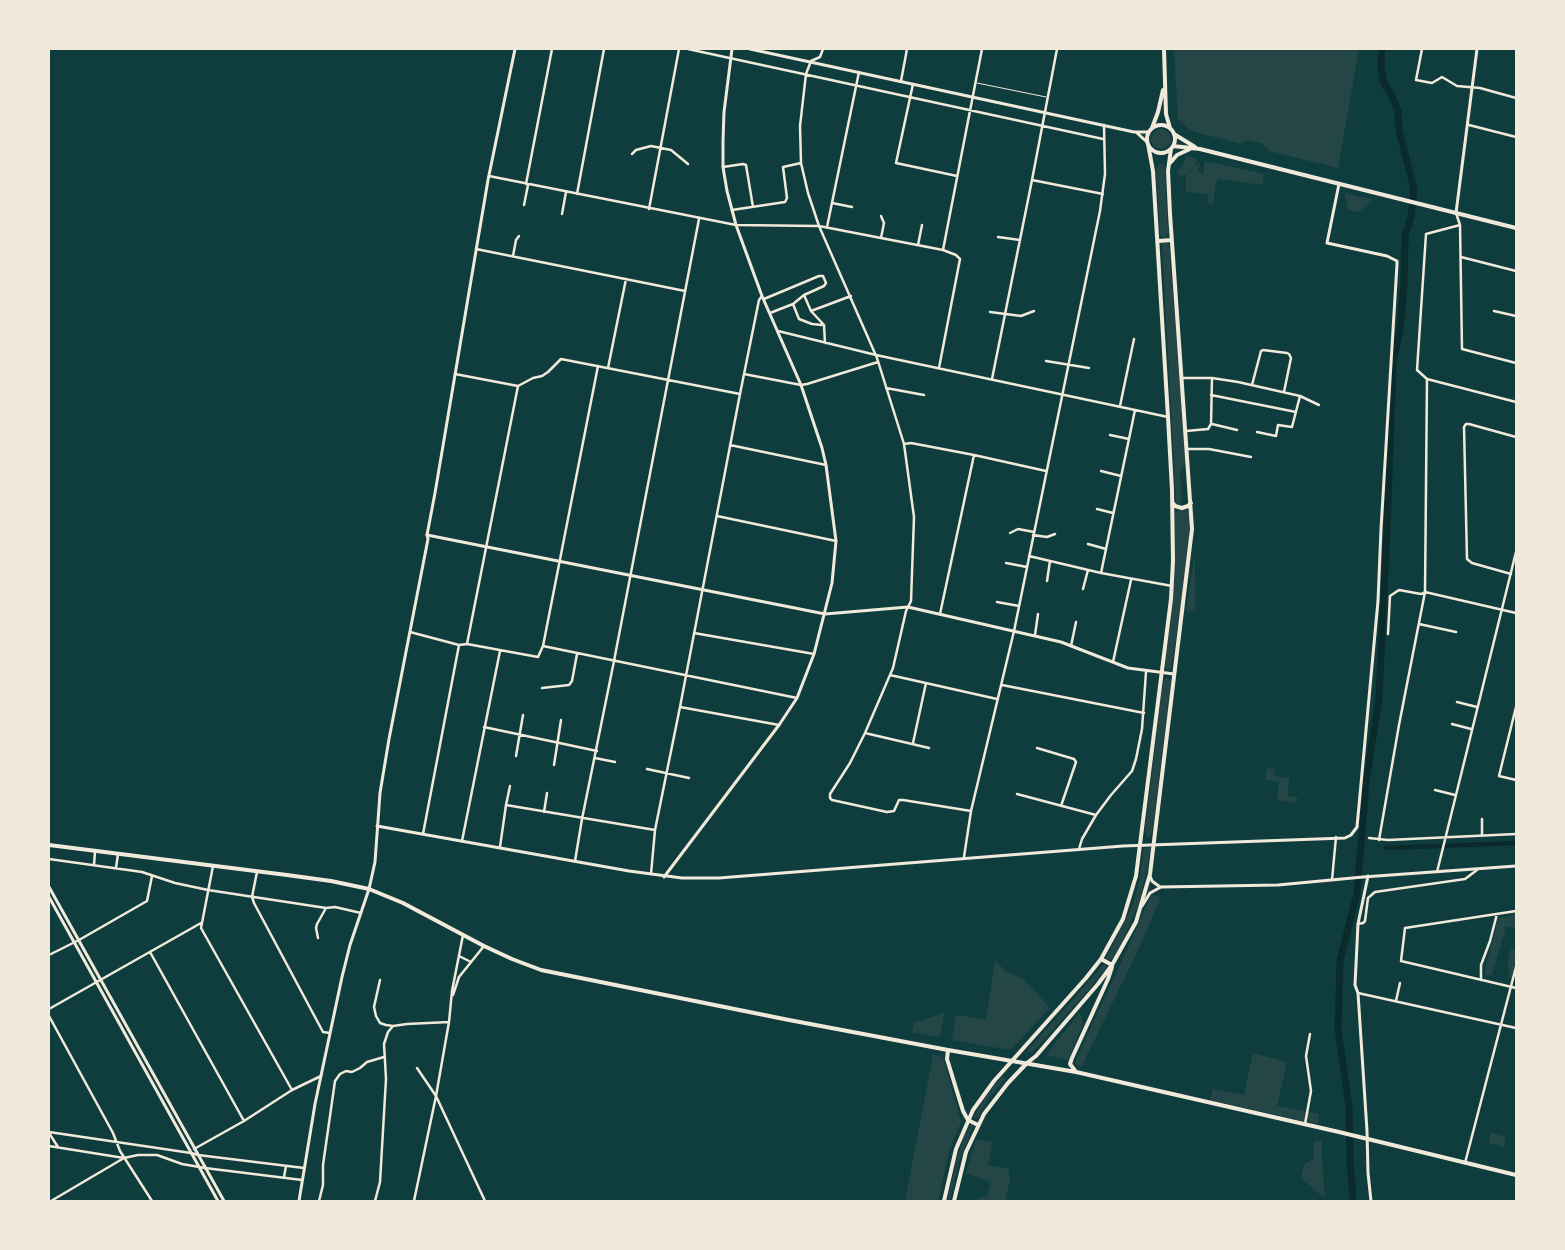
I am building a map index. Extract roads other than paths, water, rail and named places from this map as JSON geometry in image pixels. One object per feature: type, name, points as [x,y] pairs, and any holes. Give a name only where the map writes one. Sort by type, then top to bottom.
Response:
[{"type":"main road","points":[[954,1201],[966,1152],[978,1125],[999,1092],[1036,1056],[1112,965],[1129,936],[1140,909],[1150,874],[1191,543],[1188,448],[1168,167],[1175,141],[1166,114],[1164,49]]},
{"type":"main road","points":[[944,1201],[956,1149],[968,1120],[987,1090],[1011,1060],[1101,959],[1118,929],[1128,906],[1139,861],[1172,586],[1173,503],[1158,240],[1153,171],[1148,143],[1150,130],[1158,112],[1164,83]]},
{"type":"main road","points":[[1150,130],[1160,125],[1172,131],[1184,142],[1200,149],[1516,228]]},
{"type":"main road","points":[[1148,143],[1153,150],[1160,153],[1172,147],[1200,149]]},
{"type":"main road","points":[[1168,167],[1171,161],[1183,151],[1200,149]]},
{"type":"main road","points":[[1158,240],[1172,240]]},
{"type":"main road","points":[[1173,503],[1182,508],[1191,503]]},
{"type":"main road","points":[[49,845],[331,881],[369,889],[403,903],[484,946],[526,965],[579,978],[948,1050],[1076,1072],[1359,1136],[1516,1175]]},
{"type":"main road","points":[[1101,959],[1112,965]]},
{"type":"main road","points":[[1076,1072],[1070,1064],[1072,1058],[1108,980],[1112,965]]},
{"type":"main road","points":[[948,1050],[948,1058],[963,1112],[968,1120],[978,1125]]},
{"type":"street","points":[[299,1201],[322,1075],[348,953],[369,889],[375,862],[377,826],[385,766],[428,539],[427,535],[489,176],[515,49]]},
{"type":"street","points":[[524,205],[552,49]]},
{"type":"street","points":[[577,194],[604,49]]},
{"type":"street","points":[[649,209],[679,49]]},
{"type":"street","points":[[688,49],[1103,139]]},
{"type":"street","points":[[664,877],[779,725],[796,698],[814,654],[826,614],[832,583],[836,541],[822,448],[800,385],[763,298],[736,226],[726,191],[723,167],[724,112],[732,49]]},
{"type":"street","points":[[750,49],[1134,132],[1150,130]]},
{"type":"street","points":[[823,49],[820,57],[811,61],[806,74],[800,126],[801,162],[808,193],[819,226],[876,355],[904,444],[914,517],[911,601],[890,675],[850,763],[830,794],[830,798],[887,812],[894,811],[899,800],[971,811]]},
{"type":"street","points":[[901,81],[907,49]]},
{"type":"street","points":[[943,250],[982,49]]},
{"type":"street","points":[[992,380],[1056,49]]},
{"type":"street","points":[[1422,49],[1416,80],[1432,83],[1442,78],[1456,86],[1471,89],[1480,88],[1516,98]]},
{"type":"street","points":[[1477,49],[1471,89],[1469,125],[1456,213],[1460,225],[1462,349],[1516,363]]},
{"type":"street","points":[[827,227],[859,72]]},
{"type":"street","points":[[914,84],[896,163],[957,176]]},
{"type":"street","points":[[964,857],[971,811],[1014,631],[1103,194],[1105,174],[1104,125]]},
{"type":"street","points":[[1469,125],[1516,137]]},
{"type":"street","points":[[1134,132],[1148,143]]},
{"type":"street","points":[[632,154],[646,146],[660,148],[671,150],[688,164]]},
{"type":"street","points":[[732,210],[786,200],[783,167],[801,162]]},
{"type":"street","points":[[723,167],[746,165],[753,207]]},
{"type":"street","points":[[489,176],[736,226],[827,227],[943,250],[956,255],[960,259],[939,368]]},
{"type":"street","points":[[1032,180],[1103,194]]},
{"type":"street","points":[[377,826],[664,877],[719,878],[1079,849],[1154,844],[1345,838],[1351,835],[1356,831],[1358,823],[1378,601],[1397,261],[1388,256],[1327,243],[1339,184]]},
{"type":"street","points":[[562,214],[566,192]]},
{"type":"street","points":[[832,203],[852,207]]},
{"type":"street","points":[[881,216],[884,223],[881,238]]},
{"type":"street","points":[[575,861],[699,219]]},
{"type":"street","points":[[918,245],[922,225]]},
{"type":"street","points":[[1460,225],[1426,234],[1417,370],[1427,379],[1516,402]]},
{"type":"street","points":[[513,256],[516,240],[519,236]]},
{"type":"street","points":[[998,236],[1020,240]]},
{"type":"street","points":[[476,249],[685,291]]},
{"type":"street","points":[[1461,257],[1516,271]]},
{"type":"street","points":[[651,874],[655,830],[759,300],[823,276],[826,283],[824,286],[804,295],[793,304],[770,313]]},
{"type":"street","points":[[608,368],[626,279]]},
{"type":"street","points":[[804,295],[811,311],[824,325],[825,343]]},
{"type":"street","points":[[811,311],[851,296]]},
{"type":"street","points":[[793,304],[799,319],[812,324],[824,325]]},
{"type":"street","points":[[1494,311],[1516,316]]},
{"type":"street","points":[[990,312],[1021,316],[1034,312]]},
{"type":"street","points":[[778,332],[876,355],[1168,417]]},
{"type":"street","points":[[1119,406],[1134,339]]},
{"type":"street","points":[[1252,385],[1261,351],[1287,353],[1291,358],[1284,392]]},
{"type":"street","points":[[455,374],[518,386],[548,372],[561,359],[740,394]]},
{"type":"street","points":[[1046,361],[1089,368]]},
{"type":"street","points":[[744,374],[800,385],[878,362]]},
{"type":"street","points":[[409,632],[459,644],[538,657],[543,646],[598,366]]},
{"type":"street","points":[[1182,378],[1212,378],[1252,385],[1300,396],[1319,405]]},
{"type":"street","points":[[1186,432],[1208,429],[1211,424],[1212,378]]},
{"type":"street","points":[[1379,840],[1425,592],[1427,379]]},
{"type":"street","points":[[467,644],[518,386]]},
{"type":"street","points":[[886,388],[924,395]]},
{"type":"street","points":[[1212,395],[1296,412]]},
{"type":"street","points":[[1257,432],[1276,436],[1278,425],[1292,427],[1300,396]]},
{"type":"street","points":[[1100,573],[1135,410]]},
{"type":"street","points":[[1211,424],[1237,430]]},
{"type":"street","points":[[1511,574],[1472,564],[1467,559],[1464,427],[1466,424],[1469,424],[1516,437]]},
{"type":"street","points":[[1110,435],[1129,439]]},
{"type":"street","points":[[904,444],[911,443],[1046,471]]},
{"type":"street","points":[[730,445],[826,465]]},
{"type":"street","points":[[1188,448],[1209,449],[1251,457]]},
{"type":"street","points":[[940,614],[974,455]]},
{"type":"street","points":[[1101,471],[1121,476]]},
{"type":"street","points":[[1097,509],[1113,512]]},
{"type":"street","points":[[717,516],[836,541]]},
{"type":"street","points":[[1010,533],[1018,529],[1047,537],[1055,534]]},
{"type":"street","points":[[427,535],[826,614],[908,607],[1071,646],[1113,663],[1146,672],[1174,674]]},
{"type":"street","points":[[1088,544],[1106,549]]},
{"type":"street","points":[[1437,872],[1444,837],[1516,552]]},
{"type":"street","points":[[1029,556],[1131,580],[1172,586]]},
{"type":"street","points":[[1047,581],[1050,561]]},
{"type":"street","points":[[1006,564],[1027,567]]},
{"type":"street","points":[[1083,589],[1088,570]]},
{"type":"street","points":[[1113,663],[1131,580]]},
{"type":"street","points":[[1388,634],[1390,596],[1400,590],[1422,594],[1425,592],[1516,613]]},
{"type":"street","points":[[997,602],[1019,606]]},
{"type":"street","points":[[1034,636],[1038,614]]},
{"type":"street","points":[[1071,646],[1076,622]]},
{"type":"street","points":[[1419,624],[1456,632]]},
{"type":"street","points":[[694,632],[814,654]]},
{"type":"street","points":[[423,834],[459,644]]},
{"type":"street","points":[[543,646],[796,698]]},
{"type":"street","points":[[462,841],[500,651]]},
{"type":"street","points":[[542,688],[569,685],[572,681],[577,654]]},
{"type":"street","points":[[1079,849],[1082,839],[1096,815],[1132,771],[1144,713],[1146,672]]},
{"type":"street","points":[[890,675],[997,699]]},
{"type":"street","points":[[913,743],[926,683]]},
{"type":"street","points":[[1002,685],[1144,713]]},
{"type":"street","points":[[1457,702],[1477,707]]},
{"type":"street","points":[[680,707],[779,725]]},
{"type":"street","points":[[1516,707],[1499,776],[1516,780]]},
{"type":"street","points":[[516,756],[523,715]]},
{"type":"street","points":[[554,765],[560,720]]},
{"type":"street","points":[[1452,724],[1471,729]]},
{"type":"street","points":[[484,727],[597,750]]},
{"type":"street","points":[[865,732],[929,748]]},
{"type":"street","points":[[1037,748],[1074,759],[1076,762],[1061,806]]},
{"type":"street","points":[[595,758],[615,762]]},
{"type":"street","points":[[647,769],[689,778]]},
{"type":"street","points":[[500,847],[510,786]]},
{"type":"street","points":[[1435,790],[1455,795]]},
{"type":"street","points":[[544,812],[547,793]]},
{"type":"street","points":[[1017,794],[1096,815]]},
{"type":"street","points":[[506,805],[655,830]]},
{"type":"street","points":[[1482,820],[1482,836]]},
{"type":"street","points":[[1369,838],[1379,840],[1516,834]]},
{"type":"street","points":[[1332,880],[1336,837]]},
{"type":"street","points":[[94,865],[95,851]]},
{"type":"street","points":[[116,868],[118,854]]},
{"type":"street","points":[[49,859],[142,872],[208,890],[326,908],[335,907],[361,913]]},
{"type":"street","points":[[213,866],[201,928],[292,1090]]},
{"type":"street","points":[[1140,909],[1150,893],[1161,887],[1278,884],[1516,866]]},
{"type":"street","points":[[1358,924],[1365,921],[1368,898],[1375,892],[1465,879],[1478,869]]},
{"type":"street","points":[[257,872],[252,897],[323,1032],[331,1034]]},
{"type":"street","points":[[1150,874],[1152,881],[1161,887]]},
{"type":"street","points":[[49,955],[74,943],[147,901],[152,876]]},
{"type":"street","points":[[1366,876],[1358,924],[1355,985],[1358,993],[1371,1201]]},
{"type":"street","points":[[49,887],[224,1201]]},
{"type":"street","points":[[49,898],[218,1201]]},
{"type":"street","points":[[318,938],[316,924],[326,908]]},
{"type":"street","points":[[1516,910],[1405,928],[1401,961],[1516,988]]},
{"type":"street","points":[[1481,980],[1481,965],[1490,941],[1497,913]]},
{"type":"street","points":[[49,1009],[201,922]]},
{"type":"street","points":[[414,1201],[436,1096],[449,1022],[452,991],[463,935]]},
{"type":"street","points":[[452,997],[459,977],[484,946]]},
{"type":"street","points":[[150,952],[244,1121]]},
{"type":"street","points":[[459,956],[472,962]]},
{"type":"street","points":[[1465,1163],[1516,967]]},
{"type":"street","points":[[380,980],[374,1007],[380,1023],[393,1026],[449,1022]]},
{"type":"street","points":[[1396,1000],[1400,983]]},
{"type":"street","points":[[1358,993],[1516,1028]]},
{"type":"street","points":[[49,1016],[113,1133],[124,1158],[130,1164],[152,1201]]},
{"type":"street","points":[[375,1201],[380,1182],[386,1079],[384,1044],[388,1032],[393,1026]]},
{"type":"street","points":[[1306,1124],[1311,1091],[1306,1056],[1310,1034]]},
{"type":"street","points":[[319,1201],[323,1185],[323,1165],[335,1081],[340,1074],[346,1071],[352,1072],[367,1062],[384,1056]]},
{"type":"street","points":[[417,1068],[436,1096],[485,1201]]},
{"type":"street","points":[[194,1148],[244,1121],[292,1090],[322,1075]]},
{"type":"street","points":[[49,1132],[198,1155],[305,1168]]},
{"type":"street","points":[[49,1132],[58,1147]]},
{"type":"street","points":[[49,1146],[124,1158]]},
{"type":"street","points":[[51,1201],[124,1158],[138,1155],[157,1155],[182,1164],[198,1167],[302,1180]]},
{"type":"street","points":[[284,1177],[286,1166]]},
{"type":"lane","points":[[975,82],[1047,98]]},
{"type":"waterway","points":[[1353,1201],[1349,1106],[1338,1029],[1340,961],[1357,893],[1366,782],[1379,698],[1393,363],[1400,329],[1404,284],[1405,235],[1411,217],[1414,189],[1399,130],[1398,111],[1384,83],[1381,66],[1382,49]]},
{"type":"waterway","points":[[1386,848],[1516,843]]}]
